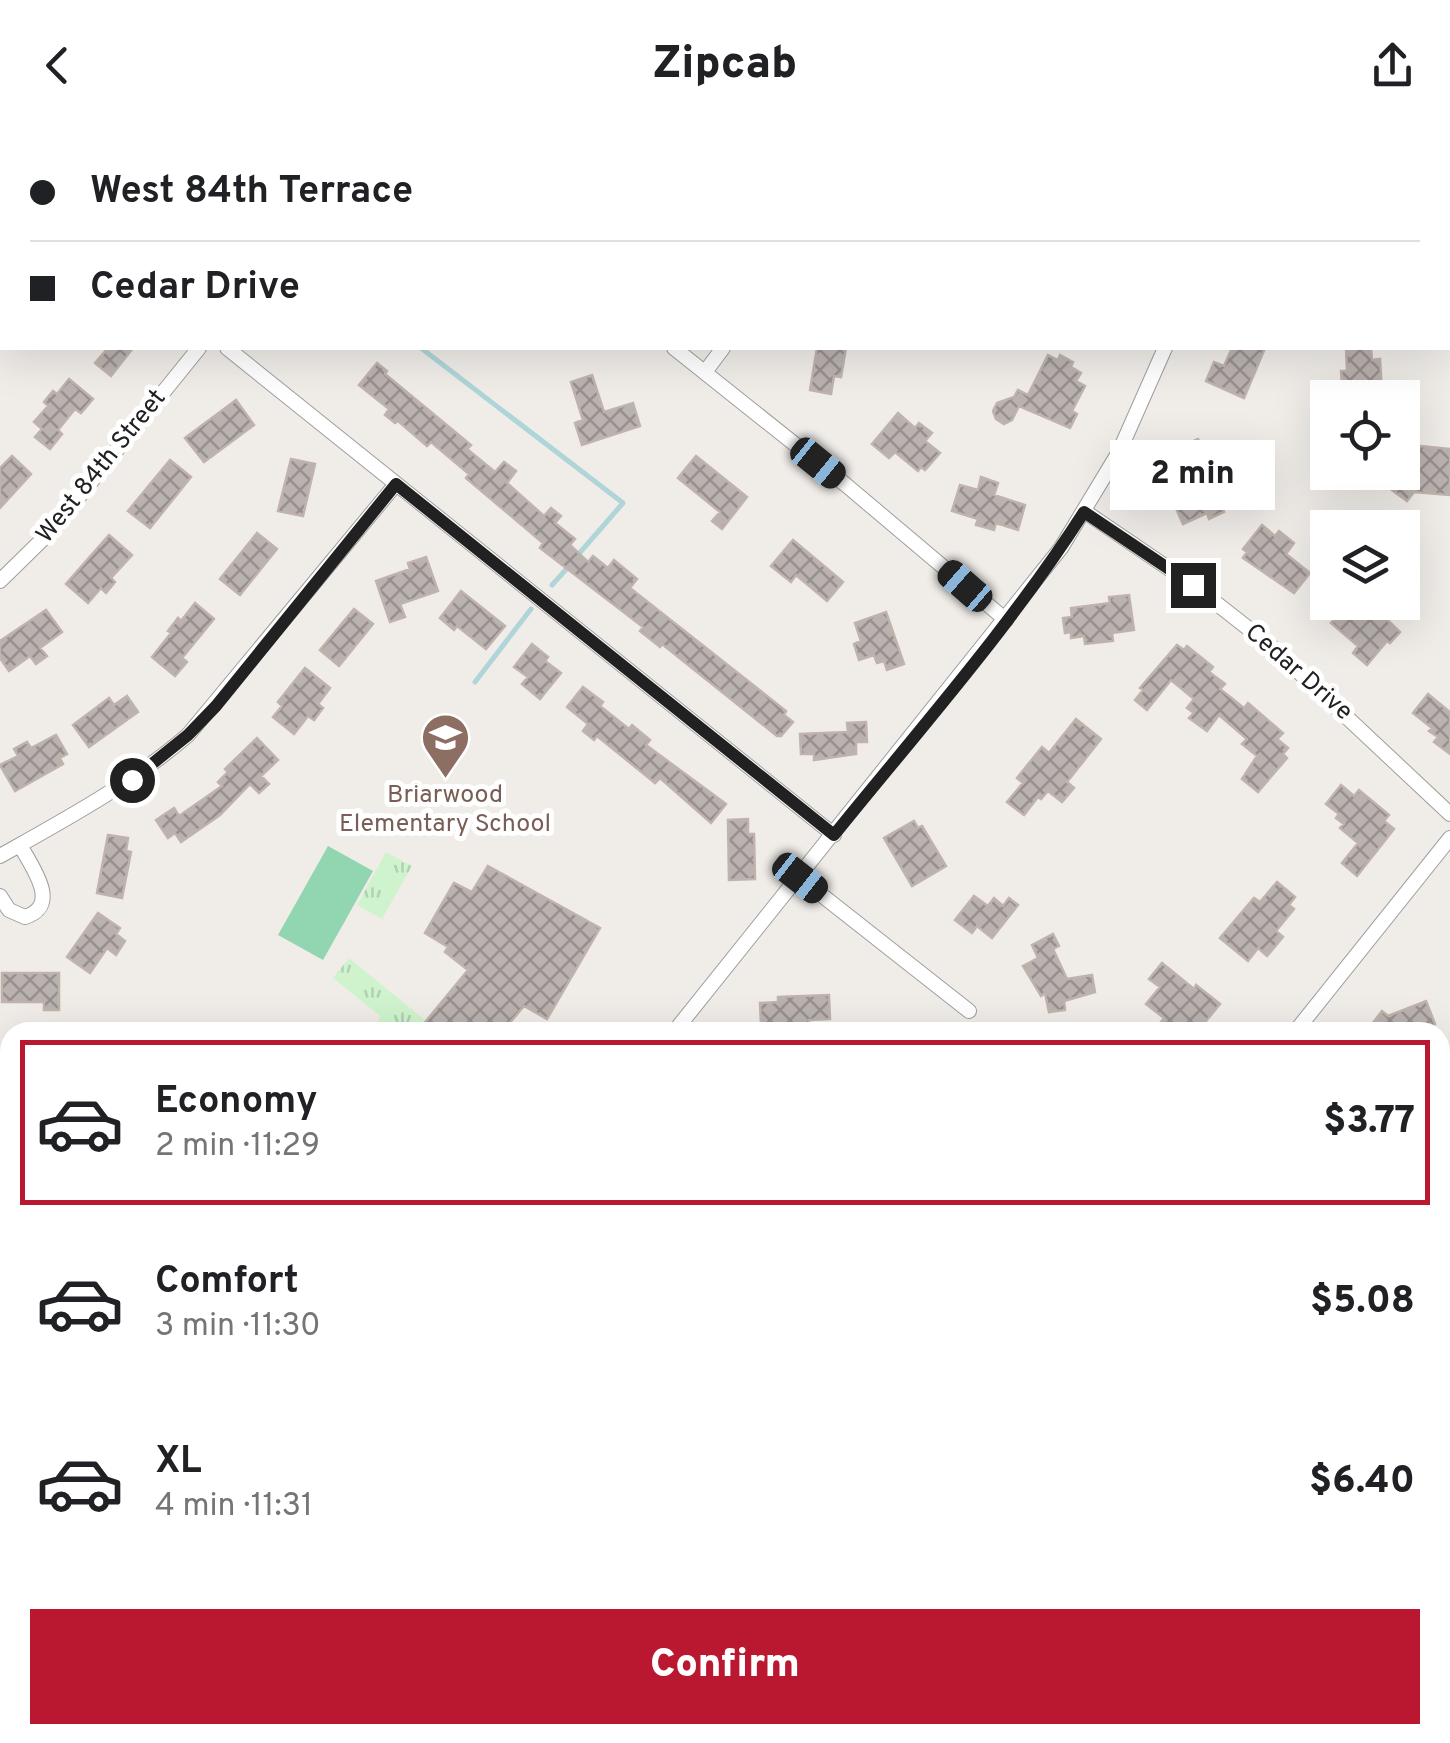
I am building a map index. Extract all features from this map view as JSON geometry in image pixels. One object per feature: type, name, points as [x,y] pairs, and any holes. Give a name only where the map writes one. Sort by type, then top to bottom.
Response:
[{"type":"street","name":"West 84th Street","points":[[0,581],[52,530],[197,350]]},
{"type":"street","points":[[230,350],[834,835]]},
{"type":"street","points":[[677,350],[1006,620]]},
{"type":"street","points":[[706,372],[722,350]]},
{"type":"street","points":[[682,1022],[1061,548],[1119,452],[1164,350]]},
{"type":"street","points":[[0,856],[112,793],[188,735],[396,484]]},
{"type":"street","name":"Cedar Drive","points":[[1084,512],[1193,585],[1272,646],[1450,814]]},
{"type":"street","points":[[1303,1022],[1450,838]]},
{"type":"street","points":[[0,896],[9,910],[26,917],[35,914],[43,900],[43,888],[20,845]]},
{"type":"street","points":[[800,878],[968,1011]]},
{"type":"green space","points":[[328,846],[373,871],[323,960],[278,935]]},
{"type":"green space","points":[[386,852],[412,866],[382,919],[357,905]]},
{"type":"green space","points":[[349,958],[426,1021],[378,1022],[380,1016],[333,978]]},
{"type":"building","points":[[106,350],[131,350],[111,376],[95,363]]},
{"type":"building","points":[[817,350],[846,350],[841,377],[834,376],[831,394],[810,390]]},
{"type":"building","points":[[1231,350],[1264,350],[1244,398],[1206,381],[1214,362],[1224,366]]},
{"type":"building","points":[[1346,350],[1371,350],[1372,360],[1380,359],[1381,380],[1342,380],[1341,371],[1347,371]]},
{"type":"building","points":[[1048,355],[1058,360],[1060,355],[1073,362],[1071,367],[1081,373],[1076,381],[1085,386],[1072,411],[1077,414],[1070,428],[1019,406],[1012,420],[1004,424],[996,419],[993,411],[997,403],[1014,397],[1018,390],[1028,395]]},
{"type":"building","points":[[377,363],[387,371],[385,374],[471,445],[467,449],[495,472],[504,462],[516,471],[507,483],[544,516],[551,508],[561,516],[555,523],[575,539],[570,545],[588,562],[593,556],[608,568],[614,560],[637,579],[630,588],[786,711],[784,715],[793,722],[781,736],[662,644],[660,647],[640,631],[643,627],[540,548],[543,543],[466,478],[469,474],[431,442],[427,446],[385,415],[389,409],[359,385]]},
{"type":"building","points":[[592,375],[604,412],[633,403],[640,426],[582,445],[575,423],[583,420],[571,382]]},
{"type":"building","points":[[69,379],[93,399],[81,413],[75,409],[58,430],[62,434],[50,449],[35,437],[42,429],[34,422],[48,406],[44,402]]},
{"type":"building","points":[[236,400],[254,425],[204,462],[185,438]]},
{"type":"building","points":[[898,413],[915,428],[919,423],[932,433],[925,441],[940,453],[925,470],[921,467],[918,471],[895,452],[889,458],[872,444]]},
{"type":"building","points":[[1198,439],[1219,481],[1212,484],[1224,512],[1209,519],[1207,513],[1183,524],[1175,506],[1192,499],[1167,452]]},
{"type":"building","points":[[1420,446],[1450,449],[1450,495],[1414,492],[1407,501],[1392,490],[1420,490]]},
{"type":"building","points":[[12,456],[31,474],[0,508],[0,468]]},
{"type":"building","points":[[696,456],[747,497],[722,529],[712,521],[720,512],[678,478]]},
{"type":"building","points":[[291,459],[315,464],[303,516],[278,511]]},
{"type":"building","points":[[170,460],[191,477],[150,528],[128,511]]},
{"type":"building","points":[[981,477],[998,483],[994,495],[1025,505],[1018,530],[996,523],[994,530],[976,525],[978,519],[952,511],[960,485],[978,490]]},
{"type":"building","points":[[1262,525],[1275,536],[1279,531],[1294,543],[1286,554],[1310,573],[1294,593],[1243,558],[1247,552],[1243,549]]},
{"type":"building","points":[[257,533],[277,549],[240,595],[220,579]]},
{"type":"building","points":[[109,535],[132,555],[111,578],[115,582],[106,593],[101,588],[88,603],[66,584]]},
{"type":"building","points":[[793,540],[843,582],[827,601],[796,575],[791,582],[771,566]]},
{"type":"building","points":[[426,557],[438,591],[400,604],[405,617],[390,622],[376,581],[410,569],[408,563]]},
{"type":"building","points":[[461,591],[505,626],[486,649],[440,618]]},
{"type":"building","points":[[1129,595],[1134,630],[1112,633],[1113,641],[1085,644],[1084,636],[1071,638],[1071,632],[1065,633],[1063,618],[1072,617],[1071,608],[1110,603],[1109,597]]},
{"type":"building","points":[[195,603],[214,619],[182,658],[187,662],[175,676],[152,657],[178,618],[181,621]]},
{"type":"building","points":[[354,609],[373,624],[339,666],[320,650]]},
{"type":"building","points":[[46,610],[62,632],[40,648],[47,656],[36,664],[30,656],[9,671],[0,658],[0,641]]},
{"type":"building","points":[[886,612],[904,664],[887,670],[884,661],[877,663],[874,655],[859,660],[854,644],[861,641],[855,623]]},
{"type":"building","points":[[1388,620],[1400,632],[1367,665],[1353,653],[1358,646],[1331,623]]},
{"type":"building","points":[[532,644],[561,673],[540,699],[522,684],[528,677],[514,667]]},
{"type":"building","points":[[1177,645],[1184,650],[1187,646],[1213,667],[1209,672],[1225,684],[1220,689],[1244,708],[1248,703],[1283,733],[1277,739],[1288,748],[1283,754],[1287,758],[1258,792],[1242,779],[1257,756],[1242,744],[1247,739],[1219,715],[1207,731],[1189,718],[1194,713],[1187,708],[1194,699],[1171,680],[1147,710],[1135,700],[1143,690],[1140,688]]},
{"type":"building","points":[[305,668],[330,688],[318,704],[323,708],[314,720],[308,716],[294,734],[273,717],[282,706],[278,702]]},
{"type":"building","points":[[583,687],[629,729],[632,725],[650,740],[646,745],[726,804],[711,823],[660,778],[655,783],[597,736],[594,740],[583,731],[588,724],[567,707]]},
{"type":"building","points":[[1428,694],[1450,712],[1450,754],[1434,742],[1438,737],[1429,731],[1432,728],[1413,713]]},
{"type":"building","points":[[127,696],[138,712],[89,747],[73,725],[109,698],[114,705]]},
{"type":"building","points":[[1076,719],[1101,739],[1067,782],[1074,788],[1062,802],[1048,791],[1024,815],[1007,802],[1023,783],[1017,778],[1042,747],[1049,753]]},
{"type":"building","points":[[866,722],[867,742],[856,742],[856,754],[814,760],[814,754],[801,754],[800,734],[848,732],[847,723]]},
{"type":"building","points":[[56,735],[67,754],[60,758],[63,764],[15,791],[0,765],[18,756],[14,749],[27,742],[31,748]]},
{"type":"building","points":[[257,738],[278,760],[261,776],[269,784],[259,793],[250,784],[220,815],[181,842],[175,833],[168,838],[156,820],[174,808],[179,816],[222,786],[218,782],[228,772],[225,769]]},
{"type":"building","points":[[1341,785],[1354,796],[1359,790],[1389,815],[1384,821],[1394,829],[1357,876],[1342,863],[1358,843],[1340,828],[1344,824],[1336,818],[1339,814],[1326,804]]},
{"type":"building","points":[[748,819],[748,834],[754,834],[755,879],[729,880],[728,820]]},
{"type":"building","points":[[914,821],[918,828],[922,826],[946,866],[912,886],[884,838]]},
{"type":"building","points":[[108,835],[128,838],[126,851],[131,852],[122,898],[97,893]]},
{"type":"building","name":"Briarwood Elementary School","points":[[488,866],[600,928],[547,1019],[524,1006],[510,1022],[425,1022],[468,970],[445,952],[448,947],[425,933],[454,883],[472,892]]},
{"type":"building","points":[[1277,882],[1295,897],[1289,905],[1294,909],[1276,931],[1283,937],[1267,956],[1258,948],[1248,961],[1220,938],[1254,898],[1260,902]]},
{"type":"building","points":[[974,896],[988,906],[994,898],[1003,906],[1009,898],[1018,905],[992,938],[977,926],[972,933],[955,920]]},
{"type":"building","points":[[98,913],[120,928],[116,934],[125,941],[116,955],[107,948],[90,973],[67,957]]},
{"type":"building","points":[[1053,934],[1059,946],[1053,949],[1067,979],[1092,975],[1095,992],[1064,1001],[1065,1010],[1049,1012],[1045,993],[1041,996],[1023,966],[1038,958],[1032,945]]},
{"type":"building","points":[[1162,963],[1220,1004],[1205,1022],[1161,1022],[1164,1018],[1146,1004],[1160,987],[1149,979]]},
{"type":"building","points":[[2,973],[59,973],[59,1010],[44,1010],[44,1002],[2,1002]]},
{"type":"building","points":[[829,995],[830,1019],[761,1022],[760,1003],[778,1002],[778,997]]},
{"type":"building","points":[[1426,1001],[1434,1022],[1374,1022],[1382,1011],[1388,1016]]},
{"type":"waterway","points":[[424,350],[623,503],[577,556]]},
{"type":"waterway","points":[[552,585],[570,565]]},
{"type":"waterway","points":[[475,682],[531,609]]},
{"type":"place","name":"Briarwood Elementary School","points":[[445,780]]},
{"type":"route","points":[[132,780],[188,735],[216,706],[396,484],[834,835],[1006,620],[1084,512],[1193,585]]}]
